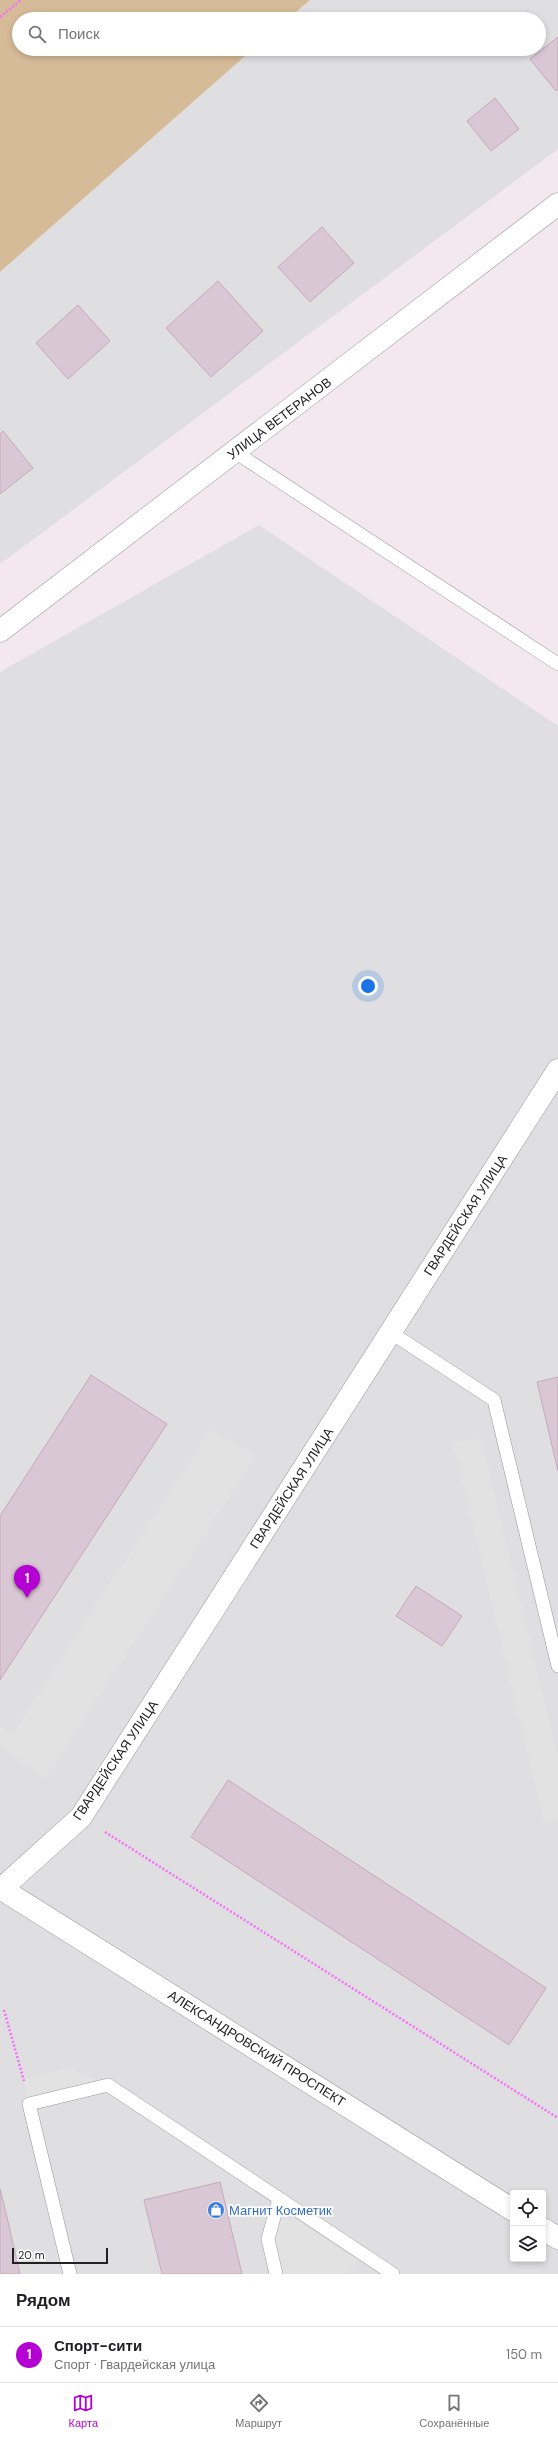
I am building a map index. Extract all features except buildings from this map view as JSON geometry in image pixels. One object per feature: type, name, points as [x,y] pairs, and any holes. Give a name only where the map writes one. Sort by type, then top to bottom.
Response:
[{"type":"street","name":"УЛИЦА ВЕТЕРАНОВ","points":[[0,631],[558,204]]},
{"type":"street","name":"ГВАРДЕЙСКАЯ УЛИЦА","points":[[1,1889],[81,1816],[558,1070]]},
{"type":"street","name":"АЛЕКСАНДРОВСКИЙ ПРОСПЕКТ","points":[[1,1889],[510,2208]]},
{"type":"street","points":[[546,2231],[558,2238]]},
{"type":"lane","points":[[235,452],[558,664]]},
{"type":"lane","points":[[390,1332],[494,1400],[558,1666]]},
{"type":"lane","points":[[70,2274],[29,2104],[108,2085],[393,2274]]},
{"type":"lane","points":[[276,2274],[268,2239],[280,2199]]},
{"type":"path","points":[[0,17],[21,0]]},
{"type":"path","points":[[81,1816],[558,2118]]},
{"type":"path","points":[[4,2010],[29,2104]]},
{"type":"shaded area","points":[[0,0],[310,0],[296,12],[12,12],[12,56],[245,56],[0,272]]},
{"type":"shaded area","points":[[310,0],[558,0],[558,149],[0,564],[0,272],[245,56],[546,56],[546,12],[296,12]]},
{"type":"shaded area","points":[[259,525],[558,726],[558,2274],[0,2274],[0,672]]},
{"type":"shaded area","points":[[211,1428],[255,1457],[46,1778],[0,1746],[0,1728],[12,1734]]},
{"type":"shaded area","points":[[481,1437],[558,1757],[558,1819],[544,1822],[453,1443]]},
{"type":"shaded area","points":[[69,2067],[108,2085],[29,2104],[23,2079]]},
{"type":"shaded area","points":[[279,2199],[364,2254],[348,2274],[276,2274],[268,2239]]},
{"type":"place","name":"Спорт-сити","points":[[27,1598]]},
{"type":"place","name":"Магнит Косметик","points":[[216,2210]]}]
